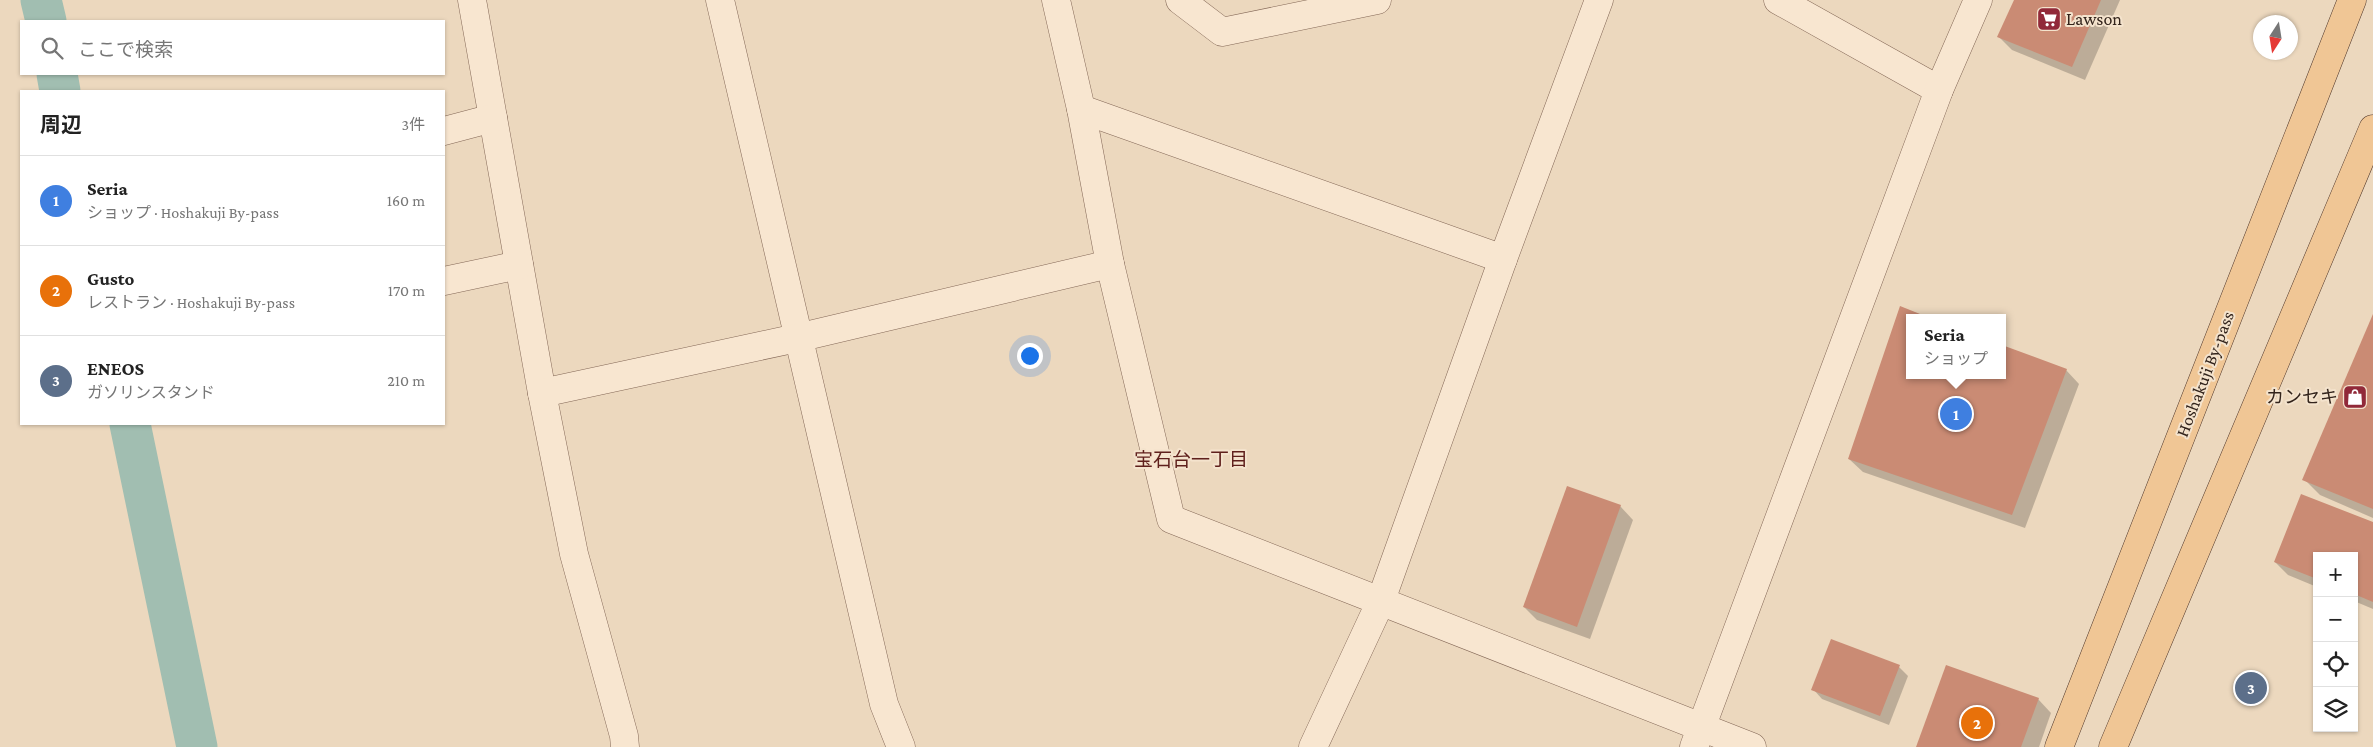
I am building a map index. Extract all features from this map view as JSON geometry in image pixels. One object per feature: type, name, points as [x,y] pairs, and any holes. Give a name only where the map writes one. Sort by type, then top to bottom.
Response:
[{"type":"main road","name":"Hoshakuji By-pass","points":[[2059,747],[2352,0]]},
{"type":"main road","points":[[2113,747],[2373,129]]},
{"type":"street","points":[[472,0],[542,393],[574,554],[624,736],[625,747]]},
{"type":"street","points":[[720,0],[797,338],[884,704],[901,747]]},
{"type":"street","points":[[1056,0],[1081,109],[1110,264],[1171,519],[1380,603],[1698,738],[1752,747]]},
{"type":"street","points":[[1180,0],[1222,32],[1377,0]]},
{"type":"street","points":[[1313,747],[1380,603],[1503,259],[1599,0]]},
{"type":"street","points":[[1778,0],[1939,90]]},
{"type":"street","points":[[1698,738],[1939,90],[1978,0]]},
{"type":"street","points":[[1081,109],[1503,259]]},
{"type":"street","points":[[445,131],[493,118]]},
{"type":"street","points":[[542,393],[797,338],[1110,264]]},
{"type":"street","points":[[445,281],[520,265]]},
{"type":"building","name":"Lawson","points":[[2014,0],[2101,0],[2072,67],[1997,37]]},
{"type":"building","points":[[1900,306],[1920,314],[1906,314],[1906,379],[2006,379],[2006,346],[2067,369],[2012,515],[1848,459]]},
{"type":"building","name":"カンセキ","points":[[2373,314],[2373,509],[2302,480]]},
{"type":"building","points":[[1567,486],[1621,505],[1577,627],[1523,607]]},
{"type":"building","points":[[2301,494],[2373,522],[2373,602],[2358,596],[2358,552],[2313,552],[2313,577],[2274,562]]},
{"type":"building","points":[[1831,639],[1900,665],[1880,716],[1811,690]]},
{"type":"building","points":[[1946,665],[2039,698],[2021,747],[1916,747]]},
{"type":"waterway","points":[[41,0],[46,20]]},
{"type":"waterway","points":[[57,75],[60,90]]},
{"type":"waterway","points":[[130,425],[197,747]]},
{"type":"place","name":"Lawson","points":[[2049,19]]},
{"type":"place","name":"カンセキ","points":[[2355,397]]},
{"type":"place","name":"Seria","points":[[1956,414]]},
{"type":"place","name":"ENEOS","points":[[2251,688]]},
{"type":"place","name":"Gusto","points":[[1977,723]]},
{"type":"district","name":"宝石台一丁目","points":[[1191,459]]}]
